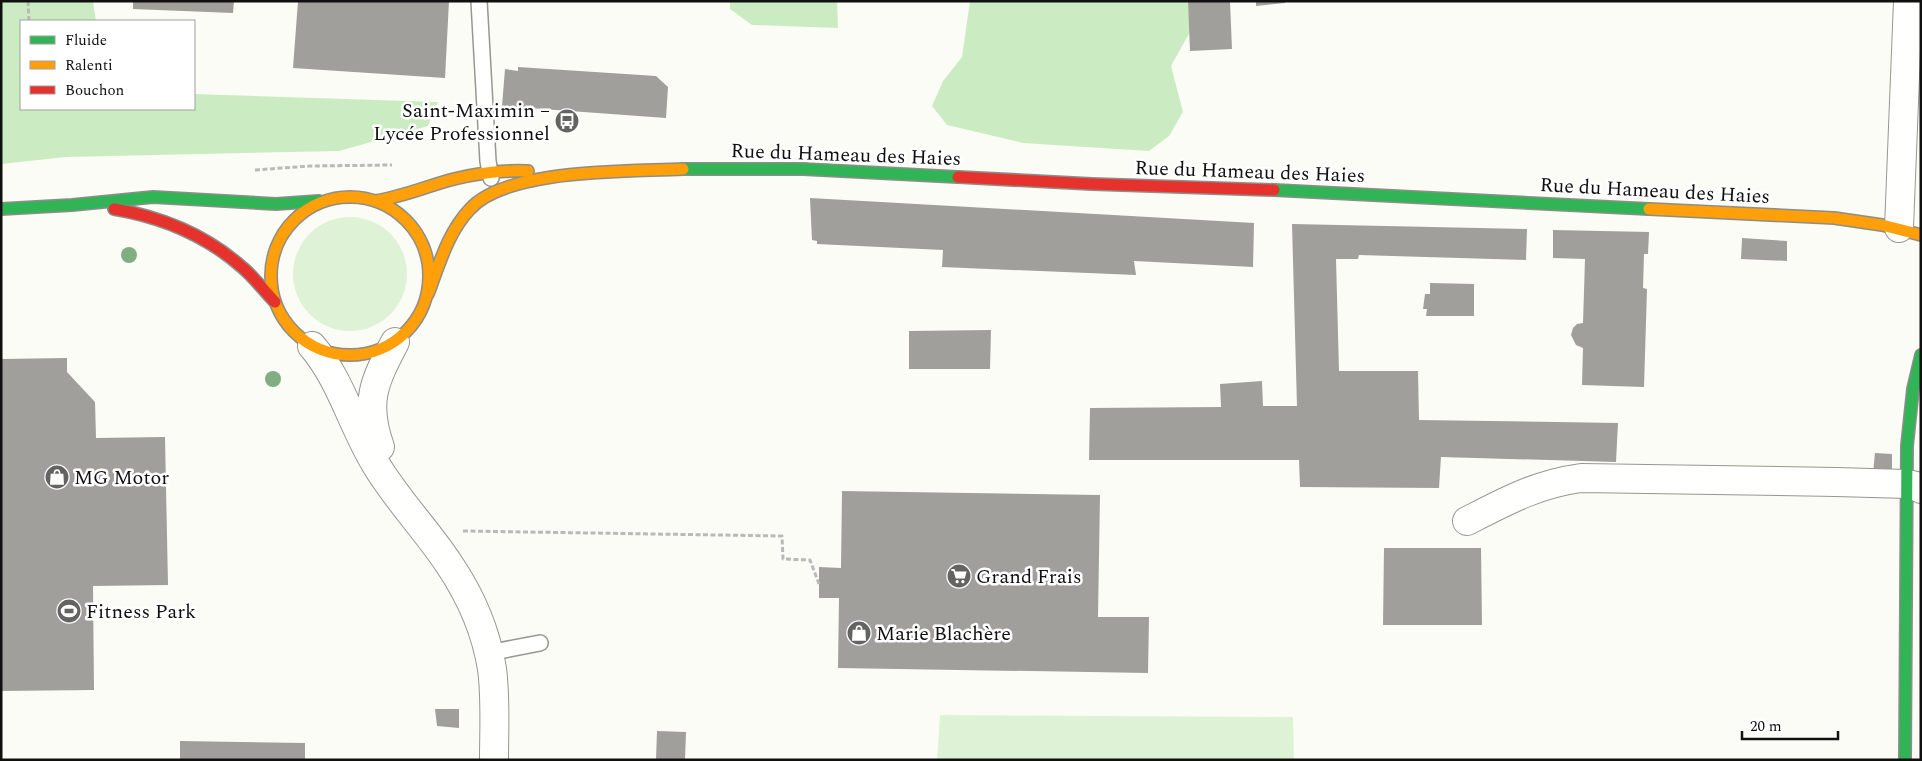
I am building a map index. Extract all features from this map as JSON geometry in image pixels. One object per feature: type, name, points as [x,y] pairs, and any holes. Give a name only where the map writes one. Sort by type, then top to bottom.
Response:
[{"type":"street","points":[[1908,1],[1910,232]]},
{"type":"street","name":"Rue du Hameau des Haies","points":[[375,201],[404,196],[454,179],[490,172],[520,171],[576,175],[720,168],[798,169],[1147,187],[1226,188],[1365,194],[1834,218],[1869,222],[1910,232]]},
{"type":"street","name":"Rue du Hameau des Haies","points":[[428,294],[452,235],[476,201],[494,191],[513,186],[576,175]]},
{"type":"street","points":[[1,209],[72,205],[154,197],[276,204],[306,203],[357,197],[375,201],[392,209],[408,221],[419,237],[427,255],[429,265],[428,294],[416,321],[403,336],[378,351],[360,355],[330,353],[312,346]]},
{"type":"street","points":[[275,302],[271,282],[272,263],[282,235],[303,213],[329,200]]},
{"type":"street","points":[[72,205],[131,212],[157,218],[182,228],[214,245],[243,268],[275,302],[289,328],[312,346],[327,365],[371,456],[449,564],[477,617],[488,653],[494,685],[494,760]]},
{"type":"street","points":[[395,342],[374,388],[371,412],[376,438],[386,465],[410,512]]},
{"type":"street","points":[[1905,760],[1914,487],[1909,422],[1921,355]]},
{"type":"street","points":[[1467,521],[1527,490],[1560,481],[1582,478],[1836,482],[1914,487]]},
{"type":"lane","points":[[479,1],[490,172],[494,191]]},
{"type":"lane","points":[[488,653],[540,643]]},
{"type":"path","points":[[28,1],[30,20]]},
{"type":"path","points":[[460,531],[782,536],[783,559],[810,560],[819,584]]},
{"type":"green space","points":[[1,1],[93,1],[96,20],[20,20],[20,110],[195,110],[195,94],[438,102],[428,126],[339,151],[66,157],[1,164]]},
{"type":"green space","points":[[730,1],[837,1],[838,28],[752,25],[730,9]]},
{"type":"green space","points":[[970,1],[1188,1],[1190,32],[1171,66],[1183,112],[1169,136],[1149,151],[1023,143],[947,125],[932,106],[943,81],[962,57]]},
{"type":"green space","points":[[350,217],[372,221],[390,234],[403,252],[407,274],[403,296],[390,314],[372,327],[350,331],[328,327],[310,314],[297,296],[293,274],[297,252],[310,234],[328,221]]},
{"type":"green space","points":[[940,715],[1293,717],[1294,760],[937,760]]},
{"type":"building","points":[[133,1],[234,1],[233,13],[133,9]]},
{"type":"building","points":[[298,1],[449,1],[445,78],[293,68]]},
{"type":"building","points":[[1188,1],[1230,1],[1232,49],[1190,51]]},
{"type":"building","points":[[1256,1],[1285,1],[1285,3],[1256,6]]},
{"type":"building","points":[[518,67],[656,76],[668,87],[666,118],[502,106],[505,69],[518,71]]},
{"type":"building","points":[[810,198],[1254,223],[1253,267],[1134,261],[1136,275],[942,267],[943,250],[817,244],[817,241],[812,240]]},
{"type":"building","points":[[1292,224],[1527,229],[1526,260],[1359,255],[1358,259],[1336,259],[1339,371],[1418,371],[1419,420],[1618,423],[1616,462],[1441,457],[1439,488],[1300,487],[1299,460],[1089,460],[1090,408],[1221,407],[1220,384],[1262,381],[1263,406],[1297,406]]},
{"type":"building","points":[[1553,230],[1649,232],[1648,254],[1644,254],[1643,288],[1647,289],[1644,387],[1582,385],[1583,348],[1576,345],[1571,335],[1573,328],[1577,324],[1583,323],[1585,259],[1553,258]]},
{"type":"building","points":[[1742,238],[1787,241],[1787,261],[1741,259]]},
{"type":"building","points":[[1430,283],[1474,284],[1474,316],[1426,316],[1427,309],[1423,309],[1425,294],[1430,294]]},
{"type":"building","points":[[991,330],[990,369],[909,369],[909,331]]},
{"type":"building","points":[[67,358],[67,372],[95,402],[96,438],[165,437],[168,585],[93,586],[94,690],[1,691],[1,359]]},
{"type":"building","points":[[1875,453],[1892,454],[1892,474],[1873,473]]},
{"type":"building","name":"Grand Frais","points":[[842,491],[1100,495],[1098,617],[1149,617],[1148,673],[838,668],[839,598],[819,598],[819,567],[841,568]]},
{"type":"building","points":[[1384,548],[1481,548],[1482,625],[1383,625]]},
{"type":"building","points":[[435,709],[459,709],[459,728],[437,726]]},
{"type":"building","points":[[657,731],[686,732],[685,760],[656,760]]},
{"type":"building","points":[[180,741],[305,743],[305,760],[180,760]]},
{"type":"traffic: fast","points":[[683,169],[803,169],[958,177]]},
{"type":"traffic: fast","points":[[1274,190],[1649,209]]},
{"type":"traffic: fast","points":[[1,209],[72,205],[153,197],[276,204],[319,201]]},
{"type":"traffic: fast","points":[[1905,760],[1907,446],[1913,389],[1921,355]]},
{"type":"traffic: slow","points":[[428,294],[445,249],[462,218],[470,209],[488,196],[511,186],[539,179],[602,172],[683,169]]},
{"type":"traffic: slow","points":[[375,201],[472,175],[528,171]]},
{"type":"traffic: slow","points":[[358,197],[373,200],[387,206],[406,220],[416,232],[426,253],[429,276],[426,299],[416,320],[406,332],[394,342],[373,352],[358,355],[342,355],[327,352],[306,342],[284,320],[272,291],[271,268],[274,253],[284,232],[306,210],[335,198],[358,197]]},
{"type":"traffic: slow","points":[[1649,209],[1834,218],[1882,225],[1921,235]]},
{"type":"traffic: jam","points":[[958,177],[1274,190]]},
{"type":"traffic: jam","points":[[114,209],[166,222],[199,237],[229,256],[252,276],[275,302]]},
{"type":"place","name":"Saint-Maximin – Lycée Professionnel","points":[[567,121]]},
{"type":"place","name":"MG Motor","points":[[57,477]]},
{"type":"place","name":"Grand Frais","points":[[959,576]]},
{"type":"place","name":"Fitness Park","points":[[69,611]]},
{"type":"place","name":"Marie Blachère","points":[[859,633]]}]
